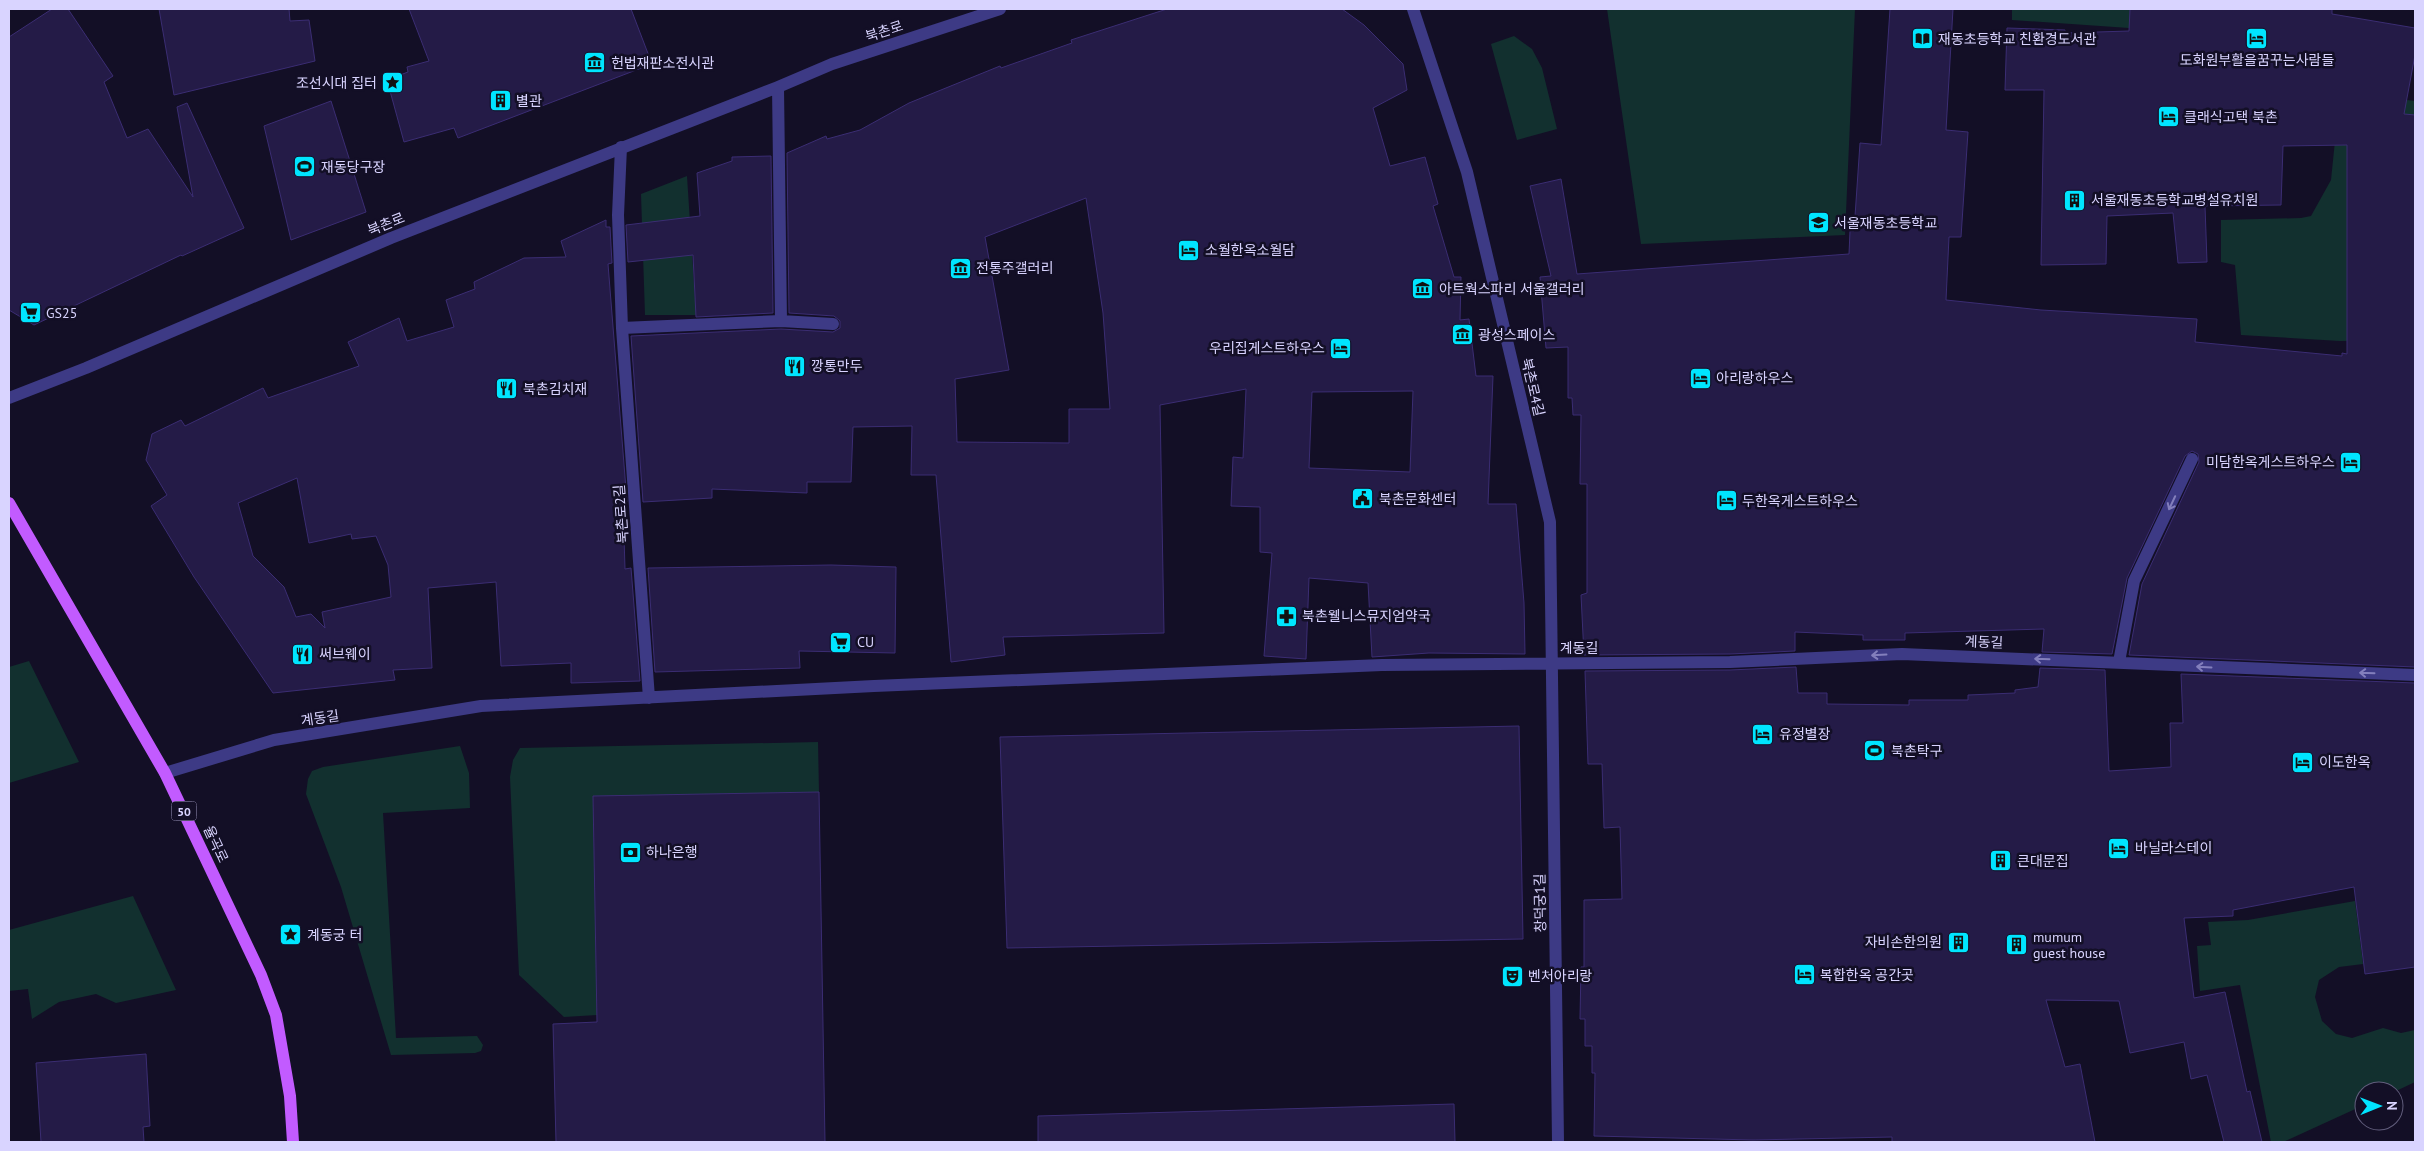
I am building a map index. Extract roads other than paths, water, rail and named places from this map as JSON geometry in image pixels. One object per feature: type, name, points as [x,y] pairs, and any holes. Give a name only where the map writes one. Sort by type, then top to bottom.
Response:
[{"type":"main road","name":"율곡로","points":[[9,503],[166,773],[261,975],[276,1015],[290,1096],[293,1142]]},
{"type":"street","name":"북촌로","points":[[9,398],[95,364],[391,238],[778,87],[832,64],[1000,9]]},
{"type":"street","name":"북촌로4길","points":[[1413,9],[1467,172],[1550,522],[1552,663]]},
{"type":"street","points":[[778,87],[781,321]]},
{"type":"street","name":"북촌로2길","points":[[621,147],[618,214],[622,328],[649,698]]},
{"type":"street","points":[[622,328],[781,321],[833,324]]},
{"type":"street","points":[[2120,662],[2134,581],[2192,459]]},
{"type":"street","name":"계동길","points":[[166,773],[274,740],[481,706],[1362,666],[1730,662],[1902,654],[2120,662],[2204,668],[2415,675]]},
{"type":"street","name":"창덕궁1길","points":[[1552,663],[1558,1142]]},
{"type":"place","name":"도화원부활을꿈꾸는사람들","points":[[2257,38]]},
{"type":"place","name":"재동초등학교 친환경도서관","points":[[1922,39]]},
{"type":"place","name":"헌법재판소전시관","points":[[595,63]]},
{"type":"place","name":"조선시대 집터","points":[[393,83]]},
{"type":"place","name":"별관","points":[[500,101]]},
{"type":"place","name":"클래식고택 북촌","points":[[2168,117]]},
{"type":"place","name":"재동당구장","points":[[305,167]]},
{"type":"place","name":"서울재동초등학교병설유치원","points":[[2075,200]]},
{"type":"place","name":"서울재동초등학교","points":[[1818,223]]},
{"type":"place","name":"소월한옥소월담","points":[[1189,250]]},
{"type":"place","name":"전통주갤러리","points":[[960,268]]},
{"type":"place","name":"아트웍스파리 서울갤러리","points":[[1423,289]]},
{"type":"place","name":"GS25","points":[[30,313]]},
{"type":"place","name":"광성스페이스","points":[[1462,335]]},
{"type":"place","name":"우리집게스트하우스","points":[[1341,348]]},
{"type":"place","name":"깡통만두","points":[[795,366]]},
{"type":"place","name":"아리랑하우스","points":[[1700,378]]},
{"type":"place","name":"북촌김치재","points":[[507,389]]},
{"type":"place","name":"미담한옥게스트하우스","points":[[2351,462]]},
{"type":"place","name":"북촌문화센터","points":[[1363,499]]},
{"type":"place","name":"두한옥게스트하우스","points":[[1726,501]]},
{"type":"place","name":"북촌웰니스뮤지엄약국","points":[[1286,616]]},
{"type":"place","name":"CU","points":[[841,642]]},
{"type":"place","name":"써브웨이","points":[[303,654]]},
{"type":"place","name":"유정별장","points":[[1763,734]]},
{"type":"place","name":"북촌탁구","points":[[1875,751]]},
{"type":"place","name":"이도한옥","points":[[2303,762]]},
{"type":"place","name":"바닐라스테이","points":[[2119,848]]},
{"type":"place","name":"하나은행","points":[[630,852]]},
{"type":"place","name":"큰대문집","points":[[2001,861]]},
{"type":"place","name":"계동궁 터","points":[[291,935]]},
{"type":"place","name":"자비손한의원","points":[[1958,942]]},
{"type":"place","name":"mumum guest house","points":[[2017,945]]},
{"type":"place","name":"복합한옥 공간곳","points":[[1804,975]]},
{"type":"place","name":"벤처아리랑","points":[[1512,976]]}]
